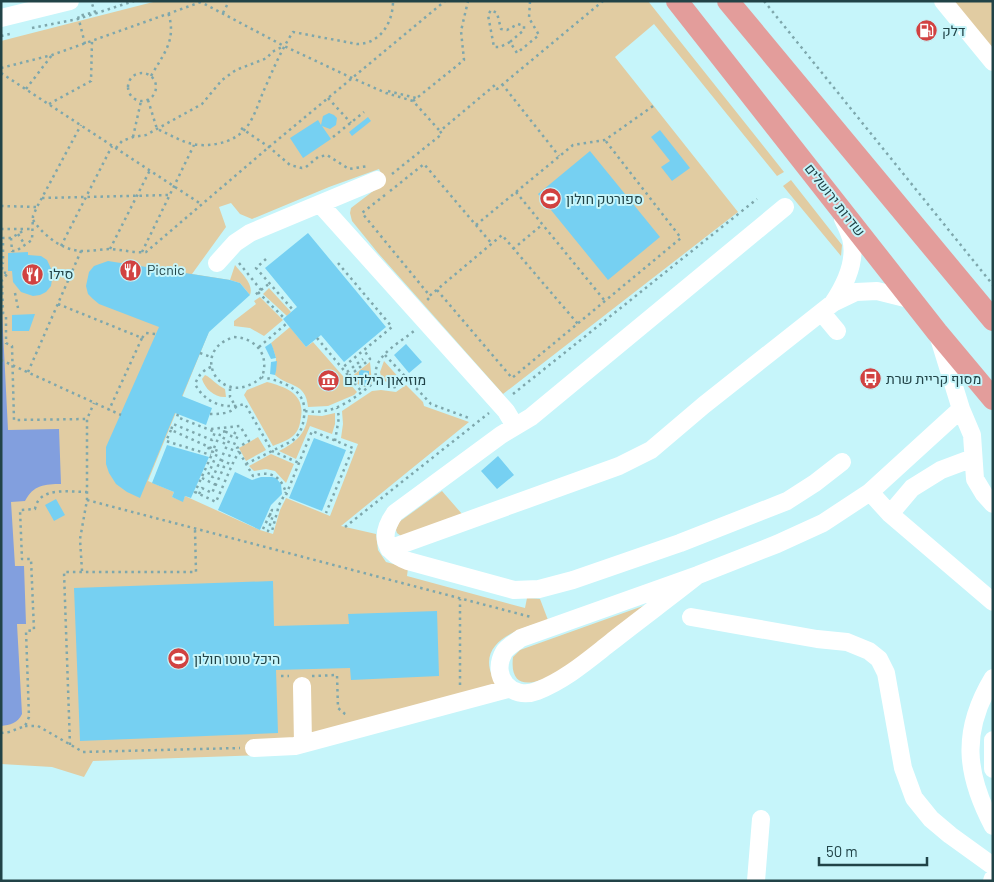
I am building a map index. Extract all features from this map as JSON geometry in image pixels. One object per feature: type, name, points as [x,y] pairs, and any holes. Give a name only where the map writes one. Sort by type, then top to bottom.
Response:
[{"type":"main road","name":"שדרות ירושלים","points":[[677,1],[937,332],[993,399]]},
{"type":"main road","points":[[714,1],[730,20],[811,102]]},
{"type":"main road","points":[[728,1],[993,320]]},
{"type":"street","points":[[1,18],[69,1]]},
{"type":"street","points":[[943,1],[993,62]]},
{"type":"street","points":[[217,263],[235,244],[250,233],[320,204],[379,174]]},
{"type":"street","points":[[320,204],[500,404],[515,426]]},
{"type":"street","points":[[828,308],[845,284],[851,262],[851,240],[838,204]]},
{"type":"street","points":[[785,207],[531,417],[515,426],[395,513],[386,530],[385,539],[389,549],[397,557],[408,561],[514,590],[539,589],[573,580],[680,543],[787,501],[815,483],[842,462]]},
{"type":"street","points":[[389,549],[619,466],[651,450],[704,405],[828,308],[856,292],[877,291],[913,300]]},
{"type":"street","points":[[828,308],[837,331]]},
{"type":"street","points":[[937,332],[961,409],[972,436],[975,479],[993,504]]},
{"type":"street","points":[[698,575],[567,676],[535,692],[518,693],[508,688],[504,683],[499,667],[504,652],[521,638],[698,575],[777,544],[823,523],[870,492],[961,409]]},
{"type":"street","points":[[890,514],[912,488],[941,470],[973,458]]},
{"type":"street","points":[[870,492],[890,514],[993,602]]},
{"type":"street","points":[[691,617],[817,639],[847,642],[869,651],[879,659],[886,672],[902,768],[914,798],[931,819],[993,866]]},
{"type":"street","points":[[993,678],[977,710],[970,749],[971,768],[976,788],[993,826]]},
{"type":"street","points":[[300,679],[303,744]]},
{"type":"street","points":[[254,748],[295,746],[508,688]]},
{"type":"street","points":[[993,740],[993,769]]},
{"type":"street","points":[[756,881],[761,819]]},
{"type":"path","points":[[78,19],[78,16],[95,12],[91,1]]},
{"type":"path","points":[[32,28],[78,19],[134,1]]},
{"type":"path","points":[[1,68],[52,55],[85,44],[201,1],[284,46],[352,78],[386,93],[415,100]]},
{"type":"path","points":[[223,13],[229,1]]},
{"type":"path","points":[[148,100],[157,129],[194,145],[212,145],[225,142],[237,136],[253,117],[284,46],[293,32],[366,44],[381,34],[389,22],[393,12],[393,1]]},
{"type":"path","points":[[33,220],[40,230],[61,246],[81,251],[110,249],[146,252],[445,1]]},
{"type":"path","points":[[415,100],[464,60],[461,31],[468,1]]},
{"type":"path","points":[[510,42],[517,53],[539,35],[529,18],[530,1]]},
{"type":"path","points":[[440,131],[495,86],[497,88],[603,1]]},
{"type":"path","points":[[764,1],[993,285]]},
{"type":"path","points":[[491,10],[497,13],[501,29],[507,30],[518,24],[524,26],[524,30],[510,42],[497,48],[493,45],[488,18],[491,10]]},
{"type":"path","points":[[151,76],[170,44],[172,23],[168,12]]},
{"type":"path","points":[[78,19],[85,44]]},
{"type":"path","points":[[49,104],[90,81],[92,41]]},
{"type":"path","points":[[116,148],[122,141],[146,135],[202,104],[222,80],[236,70],[267,58],[272,52],[284,46]]},
{"type":"path","points":[[26,89],[52,55]]},
{"type":"path","points":[[1,73],[201,204]]},
{"type":"path","points":[[140,73],[151,76],[156,84],[155,94],[148,100],[141,101],[131,95],[129,84],[135,75],[140,73]]},
{"type":"path","points":[[502,84],[559,156]]},
{"type":"path","points":[[242,129],[290,165],[296,167],[306,167],[318,157],[327,155],[349,168],[379,174],[442,134],[415,100],[388,91]]},
{"type":"path","points":[[328,98],[351,122]]},
{"type":"path","points":[[132,137],[141,101]]},
{"type":"path","points":[[476,225],[573,145],[605,140],[653,106]]},
{"type":"path","points":[[333,137],[364,112]]},
{"type":"path","points":[[11,238],[12,251],[16,251],[32,240],[33,220],[37,207],[81,125]]},
{"type":"path","points":[[437,290],[512,378],[681,238],[605,140]]},
{"type":"path","points":[[142,252],[194,145]]},
{"type":"path","points":[[61,246],[112,146]]},
{"type":"path","points":[[492,244],[424,164],[362,213],[429,297],[492,244],[502,235],[578,324]]},
{"type":"path","points":[[110,249],[150,170]]},
{"type":"path","points":[[516,192],[606,301]]},
{"type":"path","points":[[42,198],[170,195]]},
{"type":"path","points":[[345,527],[757,199]]},
{"type":"path","points":[[1,206],[37,207]]},
{"type":"path","points":[[514,249],[543,224]]},
{"type":"path","points":[[1,229],[33,229]]},
{"type":"path","points":[[1,263],[3,263],[3,238],[11,238],[23,231],[23,229]]},
{"type":"path","points":[[18,234],[26,245]]},
{"type":"path","points":[[28,372],[81,251]]},
{"type":"path","points":[[266,259],[256,268],[293,310]]},
{"type":"path","points":[[238,262],[284,318]]},
{"type":"path","points":[[338,263],[392,327],[342,368]]},
{"type":"path","points":[[1,268],[6,269],[6,273],[8,273],[2,280],[3,313],[6,316],[6,343],[12,346],[14,420],[87,420]]},
{"type":"path","points":[[255,295],[270,283]]},
{"type":"path","points":[[15,292],[18,308]]},
{"type":"path","points":[[58,304],[142,338]]},
{"type":"path","points":[[259,347],[286,324]]},
{"type":"path","points":[[406,379],[394,388],[383,386],[377,381],[375,375],[377,364],[384,355],[419,327]]},
{"type":"path","points":[[109,410],[142,338],[146,333],[156,334]]},
{"type":"path","points":[[243,337],[259,347],[266,362],[262,377],[249,386],[241,388],[230,387],[219,382],[211,368],[211,357],[218,344],[225,339],[243,337]]},
{"type":"path","points":[[317,338],[362,392]]},
{"type":"path","points":[[349,376],[370,359],[364,350]]},
{"type":"path","points":[[200,353],[211,357]]},
{"type":"path","points":[[384,355],[431,404],[469,418]]},
{"type":"path","points":[[346,373],[363,359]]},
{"type":"path","points":[[1,360],[120,415]]},
{"type":"path","points":[[211,368],[202,371],[198,377],[195,384],[198,390],[215,404],[225,407],[236,407],[245,404],[272,451],[299,463]]},
{"type":"path","points":[[246,464],[297,437],[303,424],[304,399],[300,394],[281,383],[262,377]]},
{"type":"path","points":[[305,411],[320,412],[337,408],[353,400],[377,381]]},
{"type":"path","points":[[230,387],[230,397],[236,407]]},
{"type":"path","points":[[82,572],[80,539],[88,500],[87,420],[94,403]]},
{"type":"path","points":[[210,414],[232,411],[236,407]]},
{"type":"path","points":[[335,441],[339,417],[337,408]]},
{"type":"path","points":[[178,414],[178,417],[215,432],[212,440],[173,424],[166,441],[206,453],[232,465]]},
{"type":"path","points":[[209,430],[240,426],[249,440],[237,448],[239,451],[216,502],[195,492],[212,456],[213,452],[208,450],[209,447]]},
{"type":"path","points":[[170,430],[218,451],[208,475],[213,477],[232,432],[238,434],[228,459]]},
{"type":"path","points":[[214,449],[221,432],[227,431],[222,442],[227,445]]},
{"type":"path","points":[[286,492],[286,495],[312,431],[353,448],[326,513]]},
{"type":"path","points":[[239,451],[253,476],[268,473],[276,476],[282,482],[286,492],[277,511],[272,532],[268,530],[273,515],[270,514]]},
{"type":"path","points":[[210,461],[214,462]]},
{"type":"path","points":[[199,494],[202,488],[212,493],[224,467],[218,465]]},
{"type":"path","points":[[202,478],[216,484]]},
{"type":"path","points":[[25,726],[29,717],[26,631],[34,630],[31,558],[22,559],[20,510],[35,509],[36,502],[41,496],[49,492],[88,492]]},
{"type":"path","points":[[88,500],[537,619]]},
{"type":"path","points":[[263,529],[272,510],[277,511]]},
{"type":"path","points":[[70,745],[64,572],[196,572],[195,529]]},
{"type":"path","points":[[460,600],[460,688]]},
{"type":"path","points":[[281,676],[300,679],[337,675],[338,708],[344,714],[353,715]]},
{"type":"path","points":[[1,732],[9,732],[25,726],[38,726],[83,752],[254,748]]},
{"type":"shaded area","points":[[157,1],[648,1],[784,172],[777,176],[654,24],[615,57],[738,212],[503,394],[352,221],[351,208],[385,182],[379,169],[329,187],[252,219],[240,214],[231,203],[219,207],[226,227],[192,274],[230,280],[148,481],[174,492],[172,497],[183,501],[185,496],[273,534],[280,510],[286,498],[330,516],[358,444],[341,438],[342,411],[372,391],[396,392],[406,385],[423,402],[424,406],[469,422],[341,526],[376,534],[378,550],[386,562],[408,568],[407,576],[525,608],[527,598],[540,599],[548,620],[515,631],[497,644],[491,653],[489,663],[492,676],[506,695],[289,754],[93,761],[84,777],[52,767],[1,764],[1,41]]},
{"type":"shaded area","points":[[946,1],[993,1],[993,51]]},
{"type":"shaded area","points":[[791,180],[842,245],[841,256],[783,186]]},
{"type":"shaded area","points":[[235,265],[249,283],[250,295],[240,283],[230,280]]},
{"type":"shaded area","points":[[269,288],[291,312],[287,316],[263,294]]},
{"type":"shaded area","points":[[260,297],[283,320],[264,336],[250,328],[234,326],[234,321],[256,304],[254,301]]},
{"type":"shaded area","points":[[290,327],[306,347],[313,342],[357,392],[354,395],[328,406],[308,407],[307,399],[300,389],[275,375],[276,358],[271,343]]},
{"type":"shaded area","points":[[384,361],[401,380],[390,383],[383,379],[380,372]]},
{"type":"shaded area","points":[[370,362],[372,383],[367,387],[361,387],[351,377]]},
{"type":"shaded area","points":[[205,375],[225,389],[226,397],[218,396],[208,389],[202,379]]},
{"type":"shaded area","points":[[267,382],[281,386],[293,393],[300,403],[301,409],[300,424],[296,433],[287,440],[273,446],[244,395],[247,390]]},
{"type":"shaded area","points":[[335,413],[335,424],[332,434],[310,426],[296,459],[279,451],[299,437],[305,428],[308,415],[322,416]]},
{"type":"shaded area","points":[[258,437],[266,450],[246,461],[239,448]]},
{"type":"shaded area","points":[[271,454],[294,464],[286,483],[275,471],[266,469],[254,471],[249,466]]},
{"type":"shaded area","points":[[442,491],[462,514],[401,536],[397,533],[396,530],[399,522]]},
{"type":"shaded area","points":[[657,601],[602,645],[550,677],[529,683],[516,677],[513,657],[520,650]]},
{"type":"water","points":[[1,292],[8,430],[59,429],[61,484],[50,484],[40,487],[32,492],[25,501],[11,502],[15,566],[24,566],[26,624],[17,624],[22,714],[13,723],[1,726]]},
{"type":"building","points":[[329,113],[337,118],[336,125],[330,129],[322,126],[331,139],[303,158],[290,138],[318,120],[321,125],[323,116]]},
{"type":"building","points":[[368,117],[371,121],[352,136],[349,132]]},
{"type":"building","points":[[660,130],[690,168],[672,181],[661,167],[670,161],[651,137]]},
{"type":"building","points":[[590,151],[660,237],[608,280],[538,194]]},
{"type":"building","points":[[308,233],[386,327],[344,362],[321,335],[306,347],[283,319],[297,307],[265,268]]},
{"type":"building","name":"סילו","points":[[28,252],[28,255],[41,256],[47,260],[53,273],[51,286],[40,295],[33,296],[21,292],[13,282],[12,271],[8,271],[8,253]]},
{"type":"building","points":[[108,261],[230,280],[240,283],[250,295],[209,332],[182,396],[212,408],[206,425],[175,413],[140,498],[116,484],[106,464],[106,447],[159,327],[99,304],[88,294],[86,286],[89,272],[94,266]]},
{"type":"building","points":[[35,314],[29,331],[12,331],[12,315]]},
{"type":"building","points":[[271,343],[276,358],[271,359],[265,347]]},
{"type":"building","points":[[406,344],[422,362],[409,373],[394,355]]},
{"type":"building","points":[[277,361],[275,375],[270,374],[271,362]]},
{"type":"building","points":[[361,370],[369,371],[369,386],[367,387],[359,385],[359,372]]},
{"type":"building","points":[[314,438],[346,450],[322,511],[289,498]]},
{"type":"building","points":[[167,445],[209,457],[191,498],[185,496],[183,502],[172,497],[174,492],[152,483]]},
{"type":"building","points":[[498,456],[514,475],[497,489],[481,471]]},
{"type":"building","points":[[235,472],[252,480],[261,477],[276,478],[281,484],[282,494],[271,505],[260,530],[218,510]]},
{"type":"building","points":[[56,499],[65,515],[54,521],[45,505]]},
{"type":"building","points":[[273,581],[274,626],[349,624],[348,614],[437,611],[439,676],[351,680],[350,668],[276,670],[278,733],[80,741],[74,588]]},
{"type":"place","name":"דלק","points":[[926,31]]},
{"type":"place","name":"ספורטק חולון","points":[[550,199]]},
{"type":"place","name":"Picnic","points":[[131,270]]},
{"type":"place","name":"סילו","points":[[33,274]]},
{"type":"place","name":"מסוף קריית שרת","points":[[870,379]]},
{"type":"place","name":"מוזיאון הילדים","points":[[328,380]]},
{"type":"place","name":"היכל טוטו חולון","points":[[178,659]]}]
